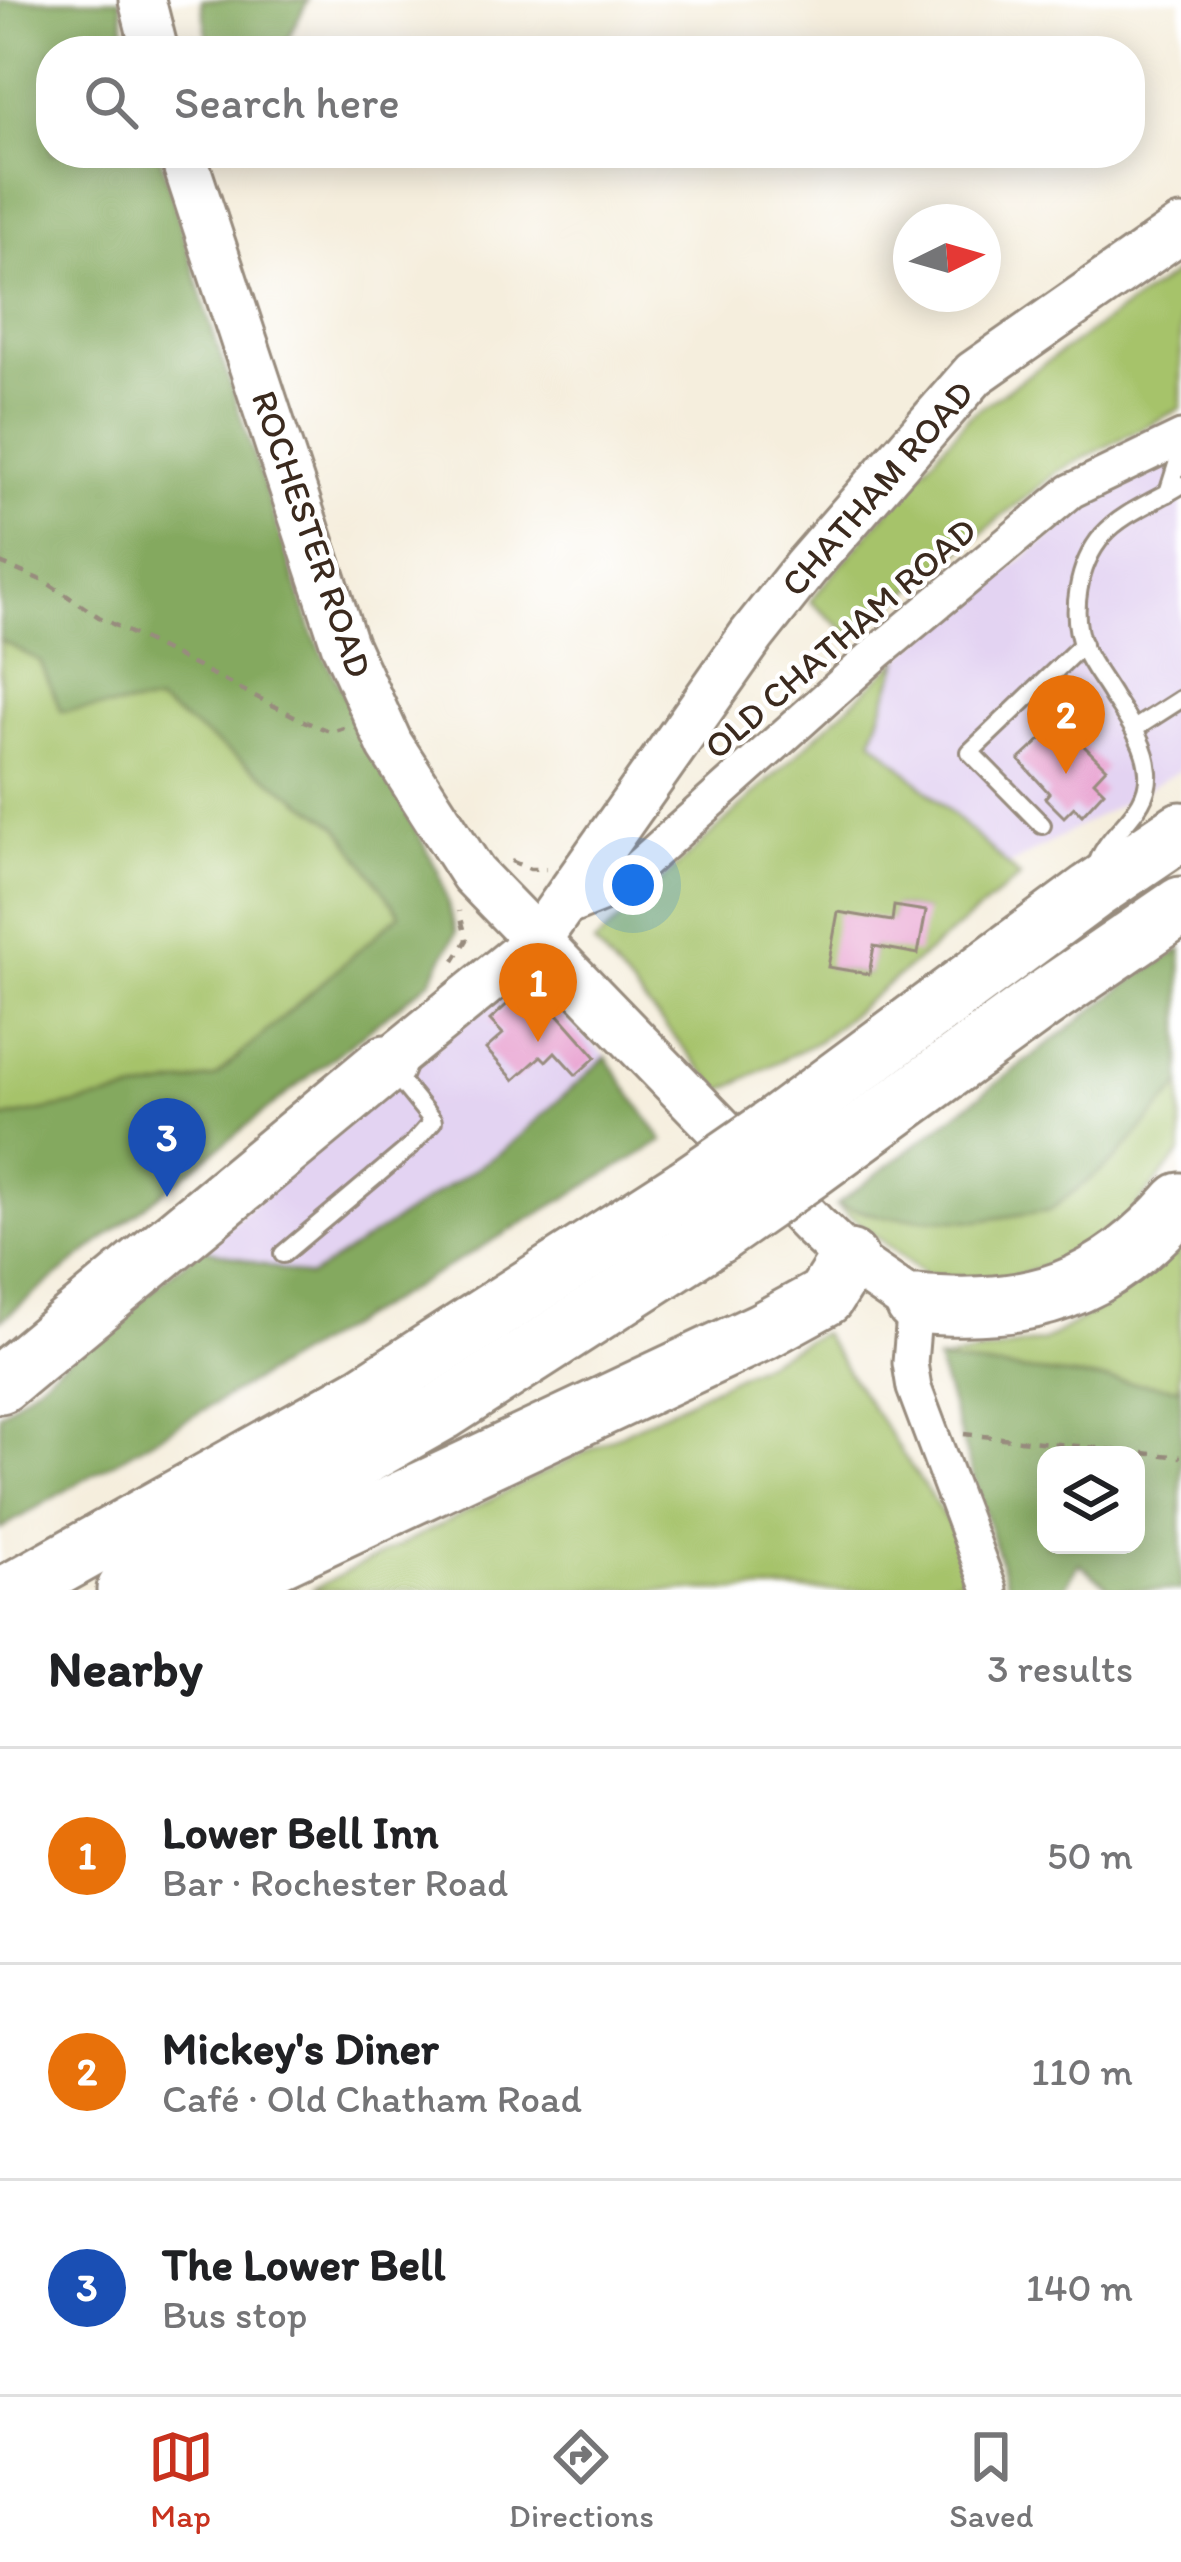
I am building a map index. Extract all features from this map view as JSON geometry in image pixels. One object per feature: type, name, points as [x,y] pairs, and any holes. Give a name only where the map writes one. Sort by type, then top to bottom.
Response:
[{"type":"highway","points":[[790,1150],[1091,892],[1181,831]]},
{"type":"highway","points":[[126,1590],[443,1411],[790,1150],[1042,1001],[1181,906]]},
{"type":"highway","points":[[0,1384],[386,1064]]},
{"type":"highway","points":[[915,1304],[966,1308],[1051,1297],[1116,1264],[1152,1236],[1181,1202]]},
{"type":"highway","points":[[15,1590],[703,1211]]},
{"type":"highway","points":[[211,1590],[763,1331],[825,1297],[849,1259]]},
{"type":"street","points":[[142,0],[151,36]]},
{"type":"street","name":"ROCHESTER ROAD","points":[[187,168],[344,644],[390,745],[457,851],[473,874],[548,927],[690,1097],[849,1259],[915,1304]]},
{"type":"street","name":"CHATHAM ROAD","points":[[386,1064],[548,927],[671,745],[806,567],[974,374],[1181,229]]},
{"type":"street","name":"OLD CHATHAM ROAD","points":[[548,927],[611,891],[879,651],[1071,491],[1181,438]]},
{"type":"street","points":[[915,1304],[910,1364],[929,1430],[990,1590]]},
{"type":"lane","points":[[1091,892],[1099,856],[1131,817],[1149,776],[1134,729],[1082,644],[1078,596],[1084,565],[1102,536],[1118,522],[1175,489],[1181,452]]},
{"type":"lane","points":[[1042,825],[970,752],[1082,644]]},
{"type":"lane","points":[[1134,729],[1181,699]]},
{"type":"lane","points":[[284,1254],[410,1147],[433,1121],[386,1064]]},
{"type":"path","points":[[0,563],[46,582],[99,616],[215,677],[332,732]]},
{"type":"path","points":[[929,1430],[1181,1457]]},
{"type":"shaded area","points":[[1181,459],[1181,770],[1008,866],[872,739],[900,658],[1096,499]]},
{"type":"shaded area","points":[[523,973],[606,1057],[504,1150],[309,1277],[202,1248]]},
{"type":"green space","points":[[0,0],[120,0],[126,36],[36,36],[36,168],[164,168],[313,635],[439,873],[456,933],[431,980],[0,1321],[0,1119],[215,1077],[400,914],[338,826],[158,703],[61,711],[40,661],[0,640]]},
{"type":"green space","points":[[201,0],[308,0],[290,36],[207,36]]},
{"type":"green space","points":[[1181,269],[1181,408],[1057,472],[853,637],[810,601],[970,415]]},
{"type":"green space","points":[[0,640],[40,661],[61,710],[158,703],[338,826],[401,914],[215,1077],[0,1119]]},
{"type":"green space","points":[[900,658],[872,739],[1020,877],[817,1042],[721,1091],[594,944]],"holes":[[[895,906],[925,911],[874,946],[868,974],[829,967],[892,921]]]},
{"type":"green space","points":[[1181,949],[1181,1085],[1114,1161],[1050,1210],[978,1221],[885,1217],[836,1205],[1135,978]]},
{"type":"green space","points":[[606,1057],[663,1141],[0,1529],[0,1414],[202,1248],[309,1277],[504,1150]]},
{"type":"green space","points":[[1181,1085],[1181,1153],[1126,1219],[1070,1257],[1004,1281],[925,1275],[836,1205],[885,1217]]},
{"type":"green space","points":[[1181,1230],[1179,1388],[937,1361],[1044,1341],[1121,1296]]},
{"type":"green space","points":[[822,1333],[958,1537],[965,1578],[921,1590],[311,1590]]},
{"type":"green space","points":[[937,1361],[1181,1385],[1181,1590],[1112,1590],[1079,1563],[1063,1590],[1009,1590]]},
{"type":"building","points":[[1060,722],[1106,768],[1094,781],[1104,791],[1082,815],[1074,807],[1064,817],[1019,760]]},
{"type":"building","points":[[894,906],[926,911],[918,954],[874,946],[869,974],[828,967],[838,912],[892,921]]},
{"type":"building","points":[[543,997],[596,1057],[576,1075],[555,1052],[546,1061],[541,1056],[514,1080],[486,1049],[503,1034],[490,1020],[512,1000],[524,1014]]},
{"type":"place","name":"Mickey's Diner","points":[[1066,774]]},
{"type":"place","name":"Lower Bell Inn","points":[[538,1042]]},
{"type":"place","name":"The Lower Bell","points":[[167,1197]]}]
